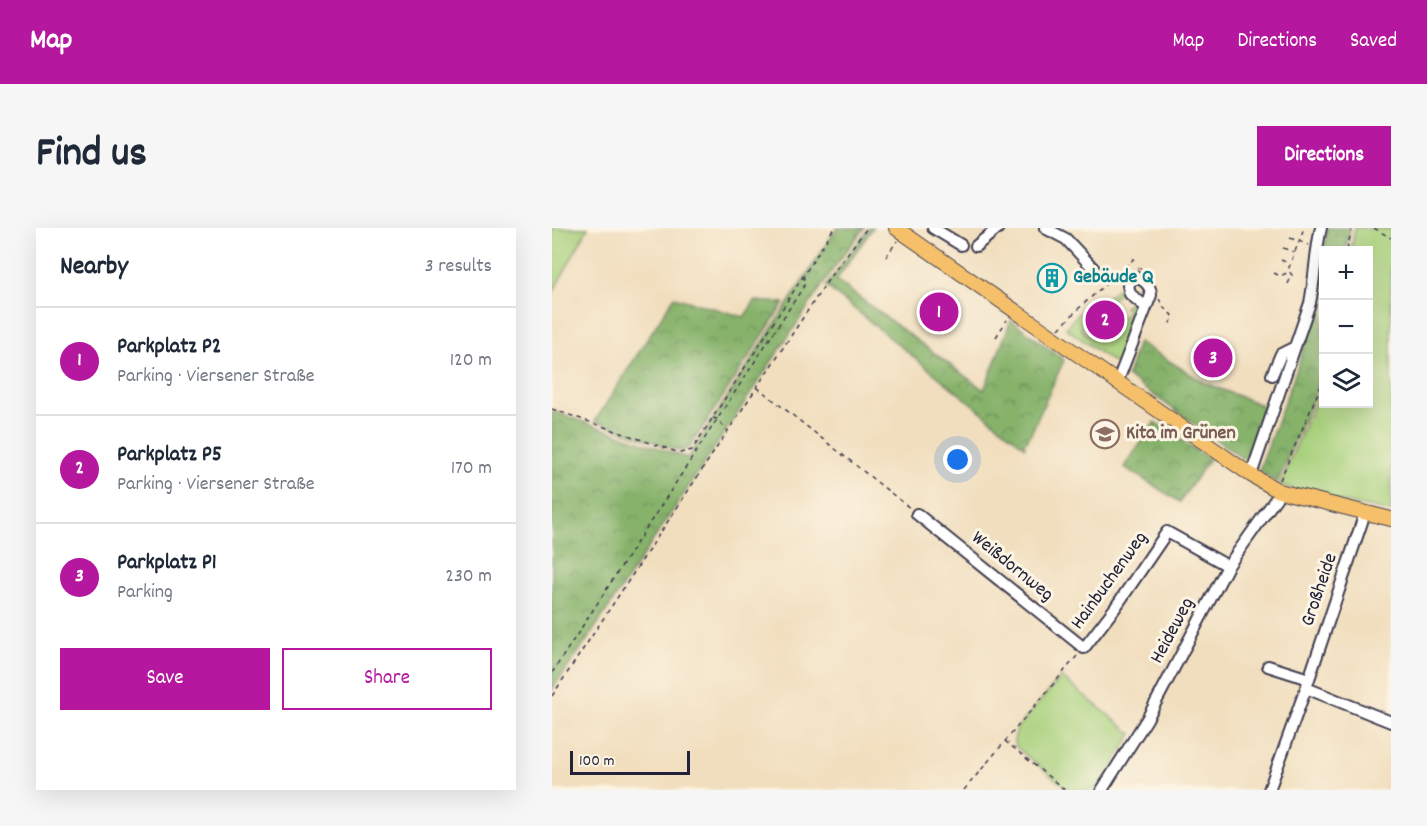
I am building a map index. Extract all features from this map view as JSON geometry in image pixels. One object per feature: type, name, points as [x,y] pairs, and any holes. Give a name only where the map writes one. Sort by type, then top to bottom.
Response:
[{"type":"main road","points":[[898,233],[1251,475],[1279,491],[1391,519]]},
{"type":"street","points":[[933,228],[961,245]]},
{"type":"street","points":[[976,246],[998,228]]},
{"type":"street","points":[[1045,228],[1066,239],[1094,268]]},
{"type":"street","points":[[1251,475],[1310,303],[1321,228]]},
{"type":"street","points":[[1117,383],[1146,307]]},
{"type":"street","points":[[1272,375],[1281,354],[1295,347]]},
{"type":"street","name":"Heideweg","points":[[1102,790],[1147,719],[1228,566],[1279,491]]},
{"type":"street","name":"Großheide","points":[[1269,790],[1308,684],[1365,513]]},
{"type":"street","name":"Weißdornweg","points":[[917,514],[1084,648]]},
{"type":"street","name":"Hainbuchenweg","points":[[1084,648],[1115,608],[1167,532],[1228,566]]},
{"type":"street","points":[[1268,666],[1391,722]]},
{"type":"path","points":[[552,409],[680,453],[692,450],[834,228]]},
{"type":"path","points":[[552,696],[832,273],[867,228]]},
{"type":"path","points":[[1274,273],[1280,276],[1288,272],[1304,228]]},
{"type":"path","points":[[1348,246],[1352,228]]},
{"type":"path","points":[[1374,228],[1391,238]]},
{"type":"path","points":[[886,257],[898,233]]},
{"type":"path","points":[[1283,248],[1294,253]]},
{"type":"path","points":[[1052,338],[1078,309],[1137,256]]},
{"type":"path","points":[[1281,260],[1290,264]]},
{"type":"path","points":[[1288,272],[1292,275],[1288,284]]},
{"type":"path","points":[[552,673],[804,286],[804,277]]},
{"type":"path","points":[[996,337],[1011,315],[1010,308]]},
{"type":"path","points":[[757,386],[917,514]]},
{"type":"path","points":[[1279,491],[1278,484],[1319,388]]},
{"type":"path","points":[[712,418],[717,419],[727,431]]},
{"type":"path","points":[[964,790],[1084,648]]},
{"type":"path","points":[[1005,741],[1065,790]]},
{"type":"green space","points":[[552,228],[588,228],[552,294]]},
{"type":"green space","points":[[837,228],[864,228],[835,266],[552,690],[552,411],[688,458]]},
{"type":"green space","points":[[869,228],[873,228],[836,280],[984,390],[1011,320],[1064,360],[1028,440],[1024,441],[1025,447],[826,286]]},
{"type":"green space","points":[[1328,228],[1350,228],[1347,246],[1325,246]]},
{"type":"green space","points":[[1355,228],[1391,229],[1391,512],[1302,493],[1280,484],[1319,392],[1319,408],[1373,408],[1373,246],[1352,246]]},
{"type":"green space","points":[[1319,279],[1319,383],[1277,483],[1259,470],[1299,363],[1312,320]]},
{"type":"green space","points":[[1118,288],[1121,291],[1081,329],[1090,337],[1098,339],[1128,311],[1124,307],[1131,301],[1140,309],[1117,365],[1066,328],[1094,299],[1102,302]]},
{"type":"green space","points":[[674,297],[744,317],[755,301],[784,303],[689,448],[680,451],[595,421]]},
{"type":"green space","points":[[1138,342],[1205,383],[1269,408],[1254,457],[1249,463],[1127,376]]},
{"type":"green space","points":[[1155,422],[1209,459],[1180,502],[1124,467]]},
{"type":"green space","points":[[1061,677],[1132,734],[1097,790],[1069,790],[1017,748],[1014,741],[1017,728]]},
{"type":"place","name":"Gebäude Q","points":[[1052,278]]},
{"type":"place","name":"Parkplatz P2","points":[[939,312]]},
{"type":"place","name":"Parkplatz P5","points":[[1105,320]]},
{"type":"place","name":"Parkplatz P1","points":[[1213,358]]},
{"type":"place","name":"Kita im Grünen","points":[[1105,434]]}]
